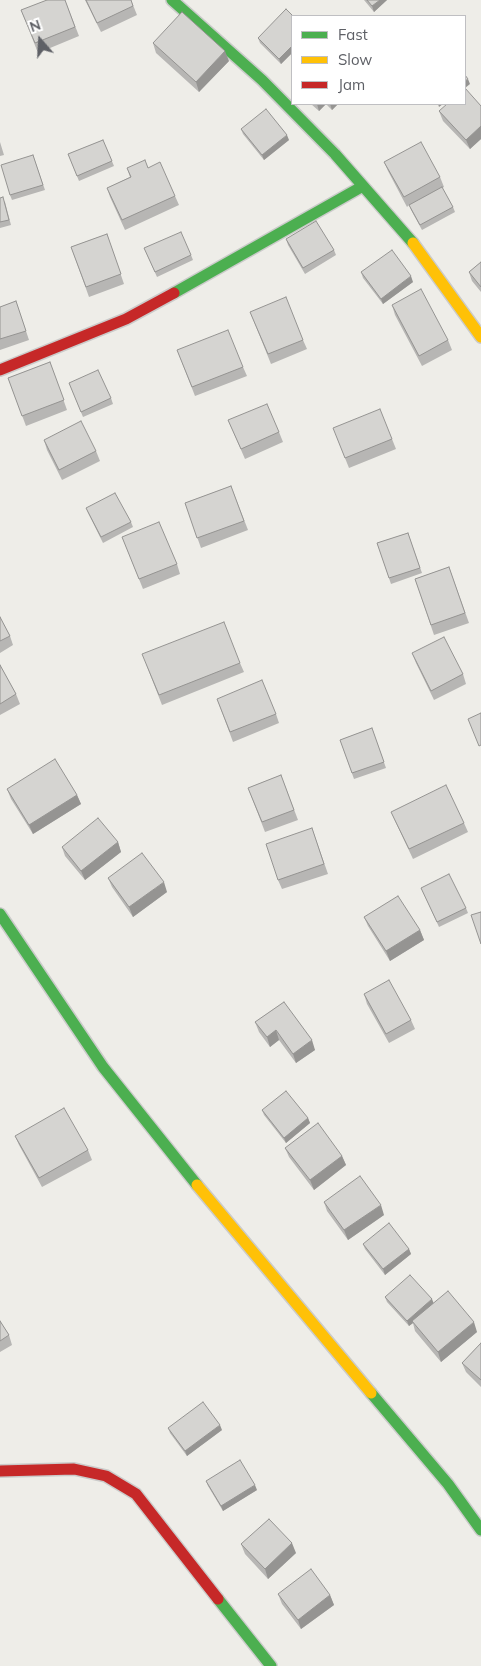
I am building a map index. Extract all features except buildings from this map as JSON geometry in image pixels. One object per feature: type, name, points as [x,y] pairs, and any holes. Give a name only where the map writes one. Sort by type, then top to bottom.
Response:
[{"type":"street","points":[[172,0],[262,80],[335,154],[420,251],[481,337]]},
{"type":"street","points":[[0,370],[126,319],[363,186]]},
{"type":"street","points":[[0,914],[103,1067],[227,1222],[448,1484],[481,1530]]},
{"type":"street","points":[[0,1471],[74,1469],[106,1476],[136,1494],[271,1666]]},
{"type":"traffic: fast","points":[[172,0],[262,80],[335,154],[413,243]]},
{"type":"traffic: fast","points":[[174,293],[363,186]]},
{"type":"traffic: fast","points":[[0,914],[103,1067],[197,1185]]},
{"type":"traffic: fast","points":[[371,1393],[448,1484],[481,1530]]},
{"type":"traffic: fast","points":[[218,1599],[271,1666]]},
{"type":"traffic: slow","points":[[413,243],[481,337]]},
{"type":"traffic: slow","points":[[197,1185],[371,1393]]},
{"type":"traffic: jam","points":[[0,370],[126,319],[174,293]]},
{"type":"traffic: jam","points":[[0,1471],[74,1469],[106,1476],[136,1494],[218,1599]]}]
